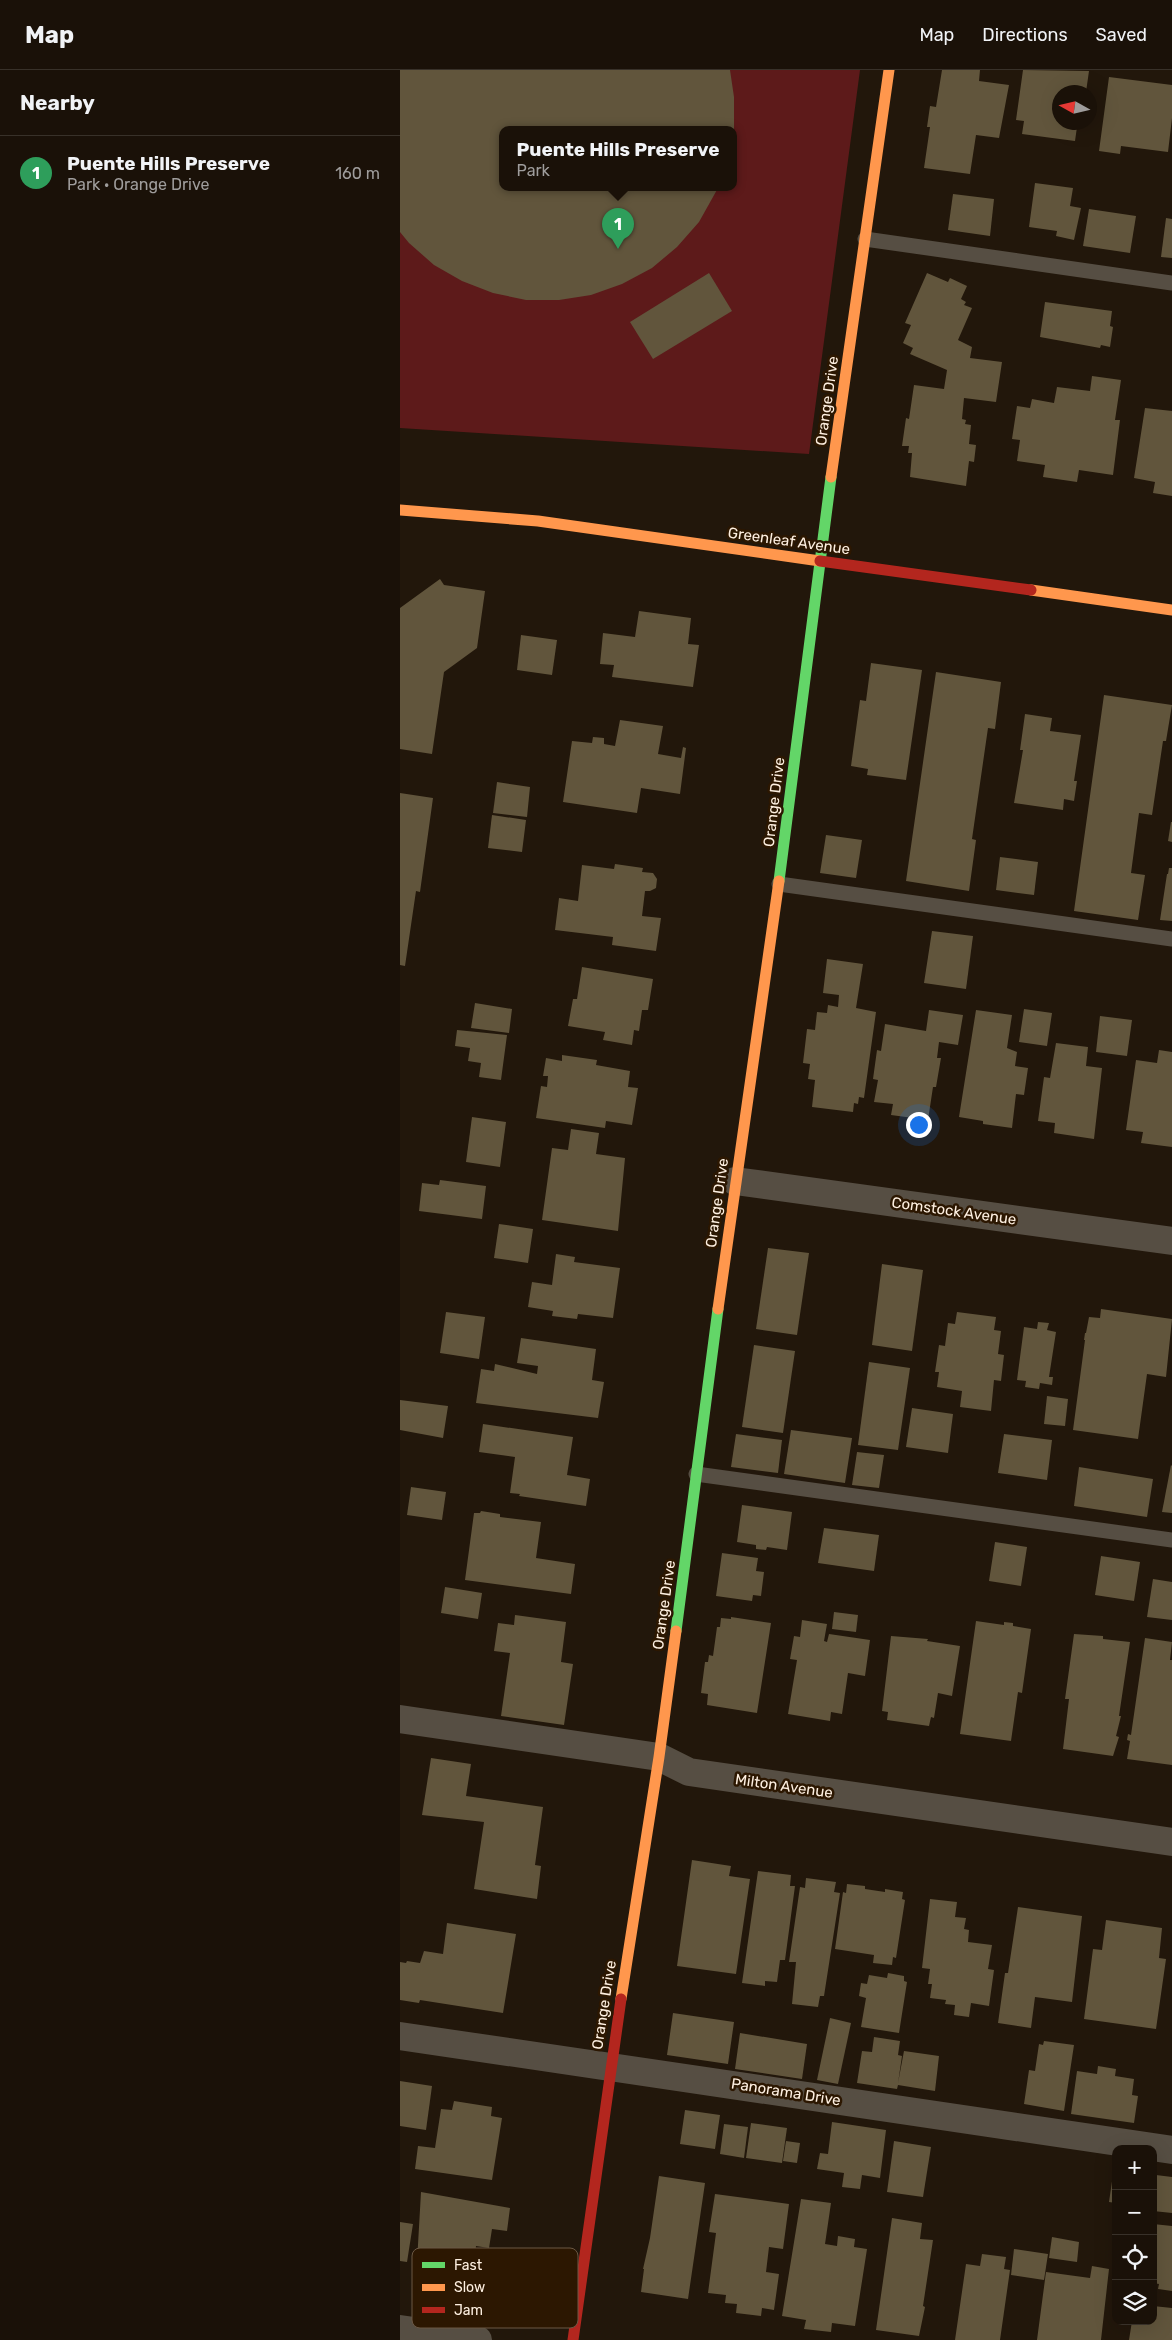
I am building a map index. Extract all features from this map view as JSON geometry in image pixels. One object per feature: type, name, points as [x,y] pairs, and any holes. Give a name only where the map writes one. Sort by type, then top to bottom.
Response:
[{"type":"street","name":"Orange Drive","points":[[578,2303],[610,2066],[659,1757],[735,1181],[779,884],[819,560],[889,70]]},
{"type":"street","name":"Greenleaf Avenue","points":[[400,510],[538,521],[1172,610]]},
{"type":"street","name":"Comstock Avenue","points":[[735,1181],[1172,1241]]},
{"type":"street","name":"Milton Avenue","points":[[400,1719],[659,1757],[689,1772],[1172,1842]]},
{"type":"street","name":"Panorama Drive","points":[[400,2036],[1172,2150]]},
{"type":"street","points":[[400,2329],[478,2340]]},
{"type":"lane","points":[[865,239],[1172,283]]},
{"type":"lane","points":[[779,884],[1172,939]]},
{"type":"lane","points":[[696,1474],[1172,1540]]},
{"type":"shaded area","points":[[400,70],[860,70],[809,454],[400,428]]},
{"type":"building","points":[[400,70],[730,70],[734,97],[734,126],[499,126],[499,191],[716,191],[699,222],[677,247],[652,268],[622,284],[591,295],[559,300],[526,300],[493,293],[462,281],[434,265],[409,243],[400,232]]},
{"type":"building","points":[[942,70],[980,70],[979,81],[1009,85],[999,138],[976,135],[970,174],[924,168],[930,127],[927,127],[930,106],[936,107]]},
{"type":"building","points":[[1023,70],[1089,71],[1087,85],[1052,85],[1052,130],[1077,130],[1075,141],[1022,134],[1024,121],[1016,120]]},
{"type":"building","points":[[1109,77],[1172,85],[1172,118],[1168,152],[1121,146],[1120,154],[1099,151]]},
{"type":"building","points":[[1035,183],[1073,188],[1070,206],[1081,208],[1074,240],[1056,236],[1057,231],[1029,227]]},
{"type":"building","points":[[953,194],[994,199],[990,236],[948,230]]},
{"type":"building","points":[[1089,209],[1136,216],[1130,253],[1083,246]]},
{"type":"building","points":[[1166,218],[1172,219],[1172,258],[1161,257]]},
{"type":"building","points":[[709,273],[732,311],[653,359],[630,322]]},
{"type":"building","points":[[927,273],[948,282],[950,278],[967,286],[961,299],[966,302],[964,305],[972,308],[958,340],[972,347],[970,358],[1002,362],[996,402],[964,398],[962,419],[966,420],[965,424],[971,425],[969,444],[976,445],[974,462],[969,461],[966,486],[910,477],[912,453],[908,453],[909,446],[902,446],[906,418],[909,419],[914,385],[944,389],[947,370],[910,354],[913,348],[903,343],[911,325],[905,323]]},
{"type":"building","points":[[1045,302],[1112,311],[1110,326],[1113,327],[1110,347],[1101,345],[1100,348],[1040,337]]},
{"type":"building","points":[[1092,376],[1121,380],[1115,420],[1120,420],[1113,475],[1079,470],[1077,482],[1043,477],[1045,465],[1017,461],[1020,440],[1012,439],[1017,406],[1030,408],[1032,399],[1054,403],[1057,387],[1090,391]]},
{"type":"building","points":[[1145,408],[1172,411],[1172,496],[1153,493],[1155,482],[1134,478]]},
{"type":"building","points":[[440,579],[444,585],[485,591],[477,648],[444,672],[432,754],[400,749],[400,608]]},
{"type":"building","points":[[639,611],[691,618],[688,644],[699,645],[693,687],[612,677],[614,665],[600,664],[603,633],[635,637]]},
{"type":"building","points":[[521,635],[557,640],[552,675],[517,670]]},
{"type":"building","points":[[871,663],[922,670],[906,780],[867,775],[868,769],[851,766],[860,700],[866,701]]},
{"type":"building","points":[[936,672],[1001,682],[995,729],[988,728],[972,839],[976,840],[969,891],[906,881]]},
{"type":"building","points":[[1104,695],[1172,705],[1166,741],[1163,741],[1152,815],[1139,813],[1131,873],[1145,875],[1138,920],[1074,911]]},
{"type":"building","points":[[1025,714],[1052,718],[1050,731],[1081,735],[1074,781],[1077,781],[1074,801],[1064,799],[1063,810],[1014,803],[1023,750],[1020,750]]},
{"type":"building","points":[[620,720],[663,726],[658,754],[681,758],[683,747],[686,748],[680,794],[641,788],[637,813],[563,802],[572,741],[592,743],[593,737],[604,738],[604,744],[615,746]]},
{"type":"building","points":[[497,782],[530,787],[527,817],[493,813]]},
{"type":"building","points":[[400,793],[433,798],[420,892],[416,891],[405,966],[400,965]]},
{"type":"building","points":[[492,815],[526,820],[522,852],[488,848]]},
{"type":"building","points":[[1172,822],[1172,842],[1168,841]]},
{"type":"building","points":[[826,835],[862,840],[856,878],[820,873]]},
{"type":"building","points":[[1000,857],[1038,862],[1034,895],[996,890]]},
{"type":"building","points":[[615,864],[643,868],[642,872],[653,873],[657,879],[656,888],[645,891],[642,916],[661,918],[656,951],[612,945],[613,937],[555,930],[559,898],[578,901],[582,865],[614,869]]},
{"type":"building","points":[[1169,868],[1172,868],[1172,921],[1160,920]]},
{"type":"building","points":[[932,931],[973,936],[966,989],[924,983]]},
{"type":"building","points":[[827,959],[863,964],[856,1008],[876,1012],[864,1098],[859,1097],[858,1104],[854,1103],[853,1112],[812,1107],[815,1080],[808,1079],[810,1064],[803,1063],[807,1029],[815,1030],[817,1012],[827,1013],[828,1005],[838,1007],[839,995],[823,993]]},
{"type":"building","points":[[582,967],[653,979],[648,1010],[642,1010],[639,1031],[634,1030],[632,1045],[603,1040],[605,1032],[568,1026],[573,999],[577,999]]},
{"type":"building","points":[[475,1003],[512,1009],[509,1033],[471,1028]]},
{"type":"building","points":[[1024,1009],[1052,1013],[1047,1046],[1019,1042]]},
{"type":"building","points":[[929,1010],[963,1015],[958,1045],[939,1042],[937,1058],[941,1058],[936,1087],[933,1087],[928,1120],[891,1115],[893,1104],[874,1102],[878,1080],[873,1079],[877,1050],[881,1051],[885,1024],[926,1031]]},
{"type":"building","points":[[976,1010],[1012,1015],[1007,1048],[1017,1052],[1015,1066],[1028,1068],[1024,1095],[1016,1094],[1012,1128],[983,1124],[983,1121],[959,1117]]},
{"type":"building","points":[[1100,1016],[1132,1020],[1127,1056],[1096,1052]]},
{"type":"building","points":[[457,1030],[507,1035],[501,1080],[479,1077],[481,1063],[468,1061],[470,1048],[455,1046]]},
{"type":"building","points":[[1056,1043],[1088,1047],[1086,1066],[1102,1068],[1094,1139],[1054,1133],[1055,1123],[1038,1121],[1044,1077],[1050,1078]]},
{"type":"building","points":[[1159,1050],[1172,1052],[1172,1147],[1141,1143],[1143,1132],[1126,1130],[1136,1060],[1157,1063]]},
{"type":"building","points":[[562,1055],[597,1060],[596,1065],[630,1071],[628,1087],[638,1088],[632,1125],[606,1121],[605,1128],[536,1118],[541,1086],[547,1087],[548,1076],[543,1076],[546,1058],[562,1061]]},
{"type":"building","points":[[472,1117],[506,1122],[500,1167],[466,1162]]},
{"type":"building","points":[[571,1129],[599,1133],[596,1154],[625,1158],[618,1231],[542,1220],[552,1148],[568,1150]]},
{"type":"building","points":[[440,1180],[486,1186],[482,1219],[419,1211],[422,1183],[439,1185]]},
{"type":"building","points":[[499,1224],[533,1229],[528,1263],[494,1258]]},
{"type":"building","points":[[768,1248],[809,1253],[797,1335],[756,1329]]},
{"type":"building","points":[[556,1254],[575,1257],[574,1262],[620,1268],[613,1318],[578,1314],[577,1319],[552,1316],[553,1311],[528,1307],[532,1282],[552,1285]]},
{"type":"building","points":[[882,1264],[923,1270],[912,1351],[872,1345]]},
{"type":"building","points":[[1101,1309],[1172,1319],[1166,1377],[1147,1374],[1138,1439],[1073,1430],[1085,1333],[1089,1317],[1100,1318]]},
{"type":"building","points":[[446,1312],[485,1317],[479,1359],[440,1353]]},
{"type":"building","points":[[957,1312],[996,1317],[994,1330],[1001,1331],[998,1354],[1004,1355],[1001,1381],[994,1380],[991,1411],[960,1407],[962,1391],[937,1387],[939,1372],[935,1372],[939,1345],[945,1346],[948,1323],[955,1324]]},
{"type":"building","points":[[1038,1322],[1049,1323],[1047,1330],[1056,1332],[1049,1377],[1053,1377],[1052,1385],[1040,1383],[1039,1389],[1025,1387],[1026,1381],[1017,1380],[1024,1327],[1037,1329]]},
{"type":"building","points":[[521,1338],[596,1349],[592,1380],[604,1382],[598,1418],[476,1403],[481,1369],[494,1371],[495,1364],[537,1374],[538,1366],[517,1363]]},
{"type":"building","points":[[754,1345],[795,1351],[783,1433],[742,1427]]},
{"type":"building","points":[[869,1362],[910,1368],[898,1450],[858,1445]]},
{"type":"building","points":[[1047,1396],[1068,1399],[1065,1426],[1044,1424]]},
{"type":"building","points":[[400,1400],[448,1406],[443,1438],[400,1430]]},
{"type":"building","points":[[912,1408],[953,1414],[948,1453],[906,1447]]},
{"type":"building","points":[[483,1424],[573,1437],[567,1475],[590,1479],[586,1506],[510,1493],[515,1457],[479,1452]]},
{"type":"building","points":[[791,1430],[852,1438],[845,1483],[784,1474]]},
{"type":"building","points":[[736,1434],[782,1440],[778,1473],[731,1467]]},
{"type":"building","points":[[1004,1434],[1052,1440],[1047,1480],[998,1473]]},
{"type":"building","points":[[857,1452],[884,1455],[879,1488],[852,1485]]},
{"type":"building","points":[[1172,1466],[1172,1513],[1162,1512]]},
{"type":"building","points":[[1079,1467],[1153,1479],[1147,1517],[1074,1506]]},
{"type":"building","points":[[411,1487],[446,1492],[442,1520],[407,1515]]},
{"type":"building","points":[[742,1505],[792,1512],[787,1550],[767,1547],[766,1550],[756,1549],[756,1545],[737,1542]]},
{"type":"building","points":[[481,1511],[500,1514],[500,1517],[541,1522],[536,1558],[575,1564],[571,1594],[465,1580],[474,1513],[480,1513]]},
{"type":"building","points":[[824,1528],[879,1535],[874,1571],[818,1563]]},
{"type":"building","points":[[995,1542],[1027,1547],[1021,1586],[989,1581]]},
{"type":"building","points":[[722,1553],[758,1558],[756,1571],[764,1572],[761,1596],[753,1595],[752,1601],[716,1596]]},
{"type":"building","points":[[1101,1556],[1140,1562],[1134,1601],[1095,1595]]},
{"type":"building","points":[[1153,1579],[1172,1582],[1172,1620],[1147,1617]]},
{"type":"building","points":[[445,1587],[482,1593],[478,1619],[441,1613]]},
{"type":"building","points":[[834,1612],[858,1615],[856,1632],[832,1629]]},
{"type":"building","points":[[515,1615],[566,1622],[561,1662],[573,1664],[564,1725],[501,1716],[510,1653],[494,1651],[498,1623],[514,1625]]},
{"type":"building","points":[[731,1617],[771,1623],[757,1713],[707,1705],[708,1694],[701,1693],[705,1662],[708,1662],[709,1655],[713,1656],[717,1627],[720,1627],[721,1618],[731,1619]]},
{"type":"building","points":[[802,1620],[827,1624],[824,1641],[827,1642],[829,1634],[870,1640],[865,1676],[848,1673],[842,1714],[831,1712],[830,1721],[788,1714],[797,1660],[790,1659],[794,1636],[800,1637]]},
{"type":"building","points":[[976,1621],[1004,1625],[1004,1622],[1013,1623],[1013,1626],[1031,1629],[1022,1693],[1018,1692],[1011,1741],[960,1734]]},
{"type":"building","points":[[1074,1634],[1103,1636],[1103,1639],[1130,1642],[1119,1716],[1121,1716],[1116,1736],[1119,1737],[1113,1756],[1063,1749],[1069,1699],[1065,1699]]},
{"type":"building","points":[[891,1636],[928,1639],[927,1641],[960,1646],[952,1696],[938,1693],[934,1718],[931,1717],[929,1726],[887,1720],[888,1712],[882,1711]]},
{"type":"building","points":[[1145,1638],[1172,1642],[1170,1660],[1172,1660],[1172,1765],[1127,1759],[1130,1741],[1127,1740],[1128,1734],[1131,1735]]},
{"type":"building","points":[[431,1758],[471,1764],[466,1796],[543,1807],[535,1865],[541,1866],[537,1899],[474,1889],[484,1822],[422,1815]]},
{"type":"building","points":[[692,1860],[731,1866],[729,1876],[750,1879],[736,1974],[677,1966]]},
{"type":"building","points":[[758,1871],[791,1875],[790,1886],[795,1886],[785,1960],[780,1960],[777,1982],[765,1981],[765,1986],[742,1983]]},
{"type":"building","points":[[806,1878],[836,1882],[834,1892],[840,1893],[824,1996],[820,1996],[818,2007],[792,2004],[796,1962],[789,1962],[800,1887],[805,1888]]},
{"type":"building","points":[[847,1884],[865,1886],[865,1889],[885,1892],[885,1889],[903,1892],[902,1899],[905,1900],[896,1958],[893,1957],[892,1965],[873,1963],[874,1955],[835,1949],[843,1892],[846,1893]]},
{"type":"building","points":[[930,1899],[957,1902],[955,1917],[966,1918],[964,1929],[969,1930],[968,1942],[992,1945],[988,1969],[994,1970],[989,2006],[971,2003],[969,2017],[954,2015],[955,2005],[945,2004],[946,2000],[930,1998],[932,1984],[928,1984],[930,1969],[922,1968]]},
{"type":"building","points":[[1018,1907],[1082,1916],[1072,2002],[1035,1997],[1031,2028],[998,2023],[1005,1973],[1008,1973]]},
{"type":"building","points":[[1106,1920],[1162,1928],[1159,1958],[1166,1959],[1156,2029],[1084,2019],[1093,1949],[1102,1950]]},
{"type":"building","points":[[447,1923],[516,1934],[503,2013],[420,2000],[419,2003],[400,2000],[400,1962],[420,1963],[424,1951],[443,1954]]},
{"type":"building","points":[[888,1973],[904,1976],[904,1981],[907,1982],[899,2033],[861,2027],[866,1998],[859,1996],[861,1983],[867,1984],[869,1975],[887,1978]]},
{"type":"building","points":[[673,2013],[734,2022],[728,2064],[667,2055]]},
{"type":"building","points":[[830,2018],[851,2023],[838,2084],[817,2080]]},
{"type":"building","points":[[740,2033],[807,2044],[802,2079],[735,2069]]},
{"type":"building","points":[[874,2037],[900,2041],[898,2055],[902,2056],[898,2083],[904,2051],[939,2056],[935,2091],[898,2085],[897,2089],[857,2083],[862,2051],[872,2052]]},
{"type":"building","points":[[1044,2041],[1074,2045],[1064,2111],[1024,2104],[1029,2070],[1035,2071],[1039,2044],[1043,2045]]},
{"type":"building","points":[[1098,2066],[1116,2069],[1115,2076],[1134,2079],[1132,2095],[1138,2096],[1134,2123],[1071,2114],[1077,2071],[1097,2074]]},
{"type":"building","points":[[400,2081],[432,2086],[426,2130],[400,2126]]},
{"type":"building","points":[[454,2101],[492,2107],[491,2116],[502,2118],[492,2180],[415,2169],[418,2146],[435,2148],[441,2109],[452,2110]]},
{"type":"building","points":[[685,2110],[720,2115],[715,2149],[680,2144]]},
{"type":"building","points":[[832,2122],[886,2130],[880,2178],[862,2175],[860,2189],[842,2187],[844,2173],[817,2169],[820,2153],[828,2154]]},
{"type":"building","points":[[751,2123],[787,2128],[782,2163],[746,2158]]},
{"type":"building","points":[[724,2124],[748,2127],[744,2158],[720,2154]]},
{"type":"building","points":[[786,2141],[800,2143],[797,2163],[783,2161]]},
{"type":"building","points":[[894,2141],[931,2147],[923,2197],[887,2192]]},
{"type":"building","points":[[1157,2175],[1172,2177],[1172,2213],[1157,2211]]},
{"type":"building","points":[[659,2176],[705,2183],[688,2299],[641,2292],[643,2269],[650,2238]]},
{"type":"building","points":[[1112,2182],[1112,2202],[1109,2202]]},
{"type":"building","points":[[421,2192],[510,2208],[507,2231],[492,2229],[489,2248],[476,2246],[476,2248],[418,2248]]},
{"type":"building","points":[[715,2194],[789,2204],[783,2249],[769,2247],[766,2272],[779,2274],[774,2310],[762,2308],[761,2316],[736,2313],[737,2304],[725,2303],[726,2295],[708,2293],[716,2233],[709,2232]]},
{"type":"building","points":[[801,2199],[831,2203],[825,2244],[837,2246],[838,2236],[855,2239],[854,2247],[867,2249],[855,2326],[832,2323],[831,2332],[804,2329],[806,2320],[782,2316]]},
{"type":"building","points":[[892,2218],[922,2223],[920,2239],[933,2240],[923,2306],[925,2307],[919,2336],[876,2330]]},
{"type":"building","points":[[400,2222],[413,2224],[407,2262],[400,2261]]},
{"type":"building","points":[[1157,2224],[1172,2226],[1172,2291],[1158,2289],[1159,2284],[1157,2284]]},
{"type":"building","points":[[1052,2237],[1079,2242],[1077,2262],[1049,2258]]},
{"type":"building","points":[[1014,2249],[1048,2254],[1044,2280],[1011,2275]]},
{"type":"building","points":[[982,2254],[1006,2257],[1004,2269],[1010,2270],[1000,2340],[955,2340],[966,2264],[980,2266]]},
{"type":"building","points":[[1092,2266],[1109,2269],[1101,2340],[1037,2340],[1046,2272],[1090,2278]]},
{"type":"building","points":[[1157,2306],[1172,2308],[1172,2340],[1129,2340],[1131,2325],[1157,2325]]},
{"type":"traffic: fast","points":[[779,881],[831,477]]},
{"type":"traffic: fast","points":[[676,1631],[718,1309]]},
{"type":"traffic: slow","points":[[831,477],[889,70]]},
{"type":"traffic: slow","points":[[400,510],[538,521],[820,561]]},
{"type":"traffic: slow","points":[[1031,590],[1172,610]]},
{"type":"traffic: slow","points":[[718,1309],[779,881]]},
{"type":"traffic: slow","points":[[621,1999],[659,1757],[676,1631]]},
{"type":"traffic: jam","points":[[820,561],[1031,590]]},
{"type":"traffic: jam","points":[[578,2304],[621,1999]]},
{"type":"traffic: jam","points":[[573,2340],[575,2328]]},
{"type":"place","name":"Puente Hills Preserve","points":[[618,249]]}]
